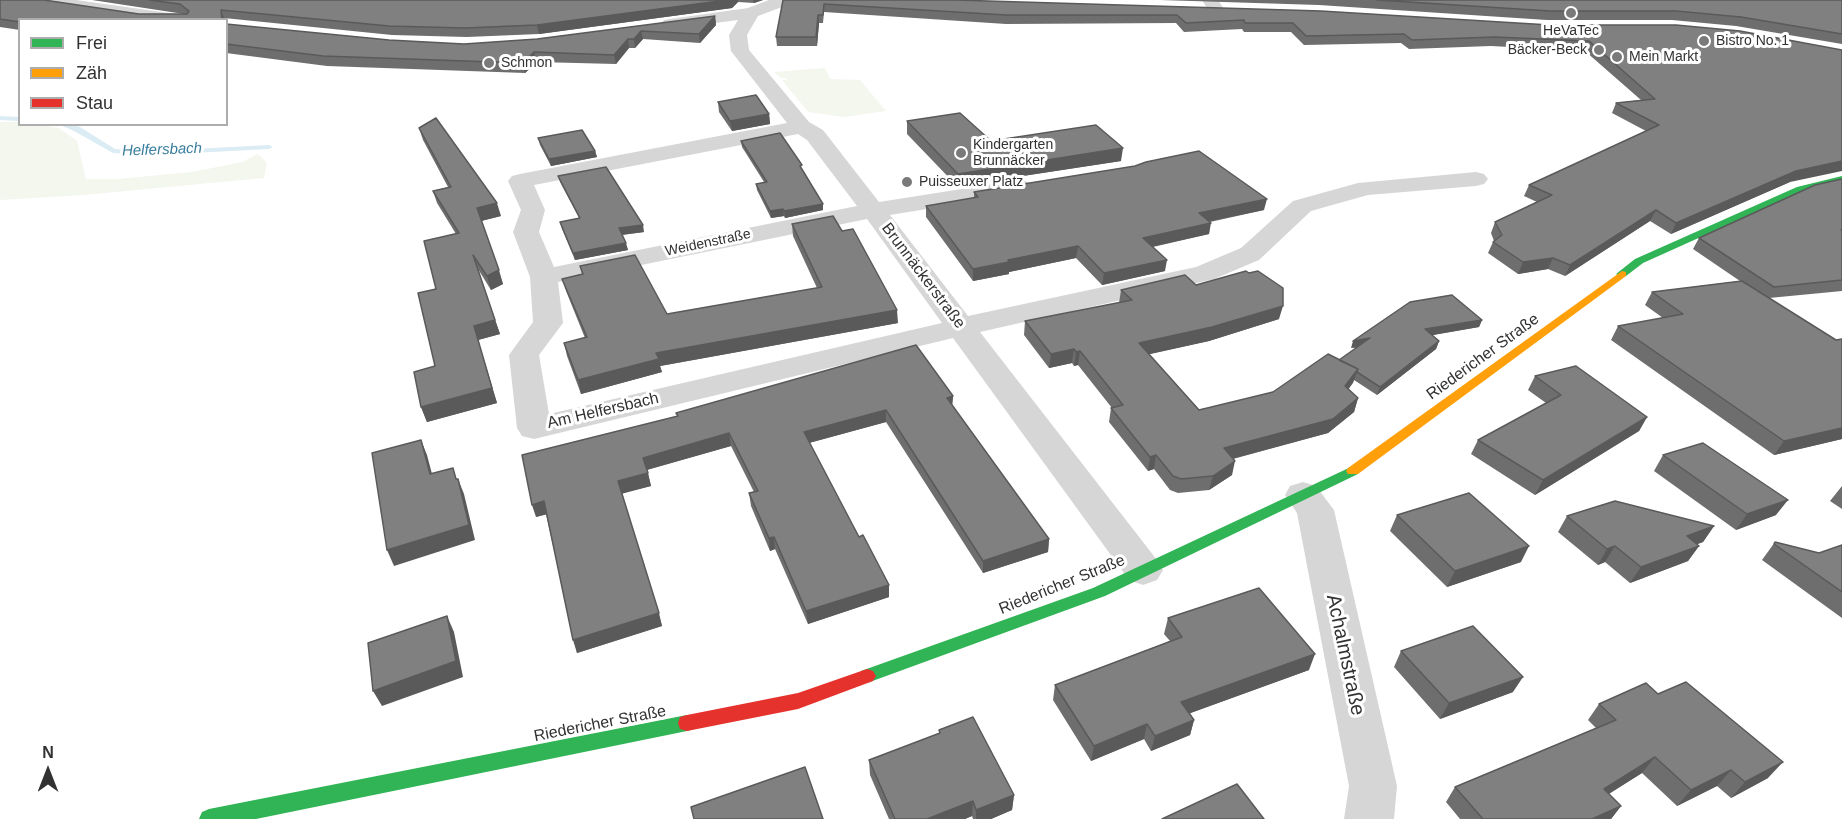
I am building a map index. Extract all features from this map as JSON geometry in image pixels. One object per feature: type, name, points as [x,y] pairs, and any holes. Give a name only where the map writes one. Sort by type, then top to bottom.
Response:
[{"type":"street","points":[[40,0],[169,18]]},
{"type":"street","points":[[655,26],[751,13],[784,0]]},
{"type":"street","points":[[1194,9],[1217,6]]},
{"type":"street","name":"Brunnäckerstraße","points":[[751,13],[738,35],[740,51],[801,127],[815,135],[1143,570]]},
{"type":"street","name":"Am Helfersbach","points":[[801,127],[520,181],[533,210],[526,232],[544,277],[548,323],[524,355],[534,428],[961,327]]},
{"type":"street","name":"Riedericher Straße","points":[[209,819],[798,701],[1098,592],[1361,467],[1639,261],[1800,189],[1842,179]]},
{"type":"street","points":[[961,327],[1204,273],[1250,254],[1302,206],[1367,188],[1476,180]]},
{"type":"street","name":"Weidenstraße","points":[[544,277],[873,210],[1038,183]]},
{"type":"street","name":"Achalmstraße","points":[[1303,495],[1315,510],[1373,786],[1369,819]]},
{"type":"shaded area","points":[[825,68],[830,79],[860,80],[886,111],[844,117],[808,112],[782,80],[787,80],[786,78],[781,78],[774,72]]},
{"type":"shaded area","points":[[0,122],[18,122],[18,126],[59,128],[77,141],[86,179],[118,179],[192,172],[242,162],[258,154],[267,163],[264,178],[83,195],[0,200]]},
{"type":"building","points":[[0,0],[44,0],[139,14],[187,14],[189,11],[180,4],[149,0],[727,0],[537,25],[465,28],[389,26],[221,10],[222,18],[18,18],[18,22],[0,19]]},
{"type":"building","points":[[783,0],[955,0],[1321,11],[1550,25],[1676,25],[1740,31],[1842,50],[1842,161],[1796,171],[1676,223],[1656,210],[1570,265],[1553,258],[1523,262],[1493,242],[1502,235],[1495,222],[1552,195],[1529,185],[1659,125],[1616,103],[1655,99],[1589,41],[1494,37],[1412,40],[1404,34],[1306,36],[1293,23],[1245,23],[1244,20],[1186,23],[1177,15],[1006,15],[824,4],[823,15],[818,15],[816,37],[776,37]]},
{"type":"building","points":[[1377,0],[1842,0],[1842,34],[1741,17],[1676,11],[1550,11]]},
{"type":"building","points":[[715,16],[699,34],[641,31],[634,39],[628,39],[614,55],[534,52],[523,63],[323,56],[228,44],[228,24],[389,40],[464,44],[537,39]]},
{"type":"building","points":[[756,95],[769,114],[730,121],[718,102]]},
{"type":"building","points":[[960,113],[991,141],[1096,125],[1123,148],[958,174],[907,121]]},
{"type":"building","points":[[436,118],[497,203],[477,208],[499,270],[487,276],[473,255],[495,320],[474,326],[492,388],[421,407],[414,372],[435,366],[418,293],[436,289],[424,241],[459,233],[433,191],[451,187],[419,128]]},
{"type":"building","points":[[582,130],[595,151],[549,159],[538,138]]},
{"type":"building","points":[[780,133],[802,165],[800,166],[823,204],[784,211],[783,209],[770,211],[756,184],[767,182],[741,141]]},
{"type":"building","points":[[1199,151],[1267,199],[1199,213],[1211,223],[1143,238],[1167,260],[1104,273],[1078,246],[973,269],[926,206],[978,197],[974,192],[1135,166]]},
{"type":"building","points":[[606,167],[643,225],[619,228],[626,243],[573,253],[560,222],[580,218],[558,176]]},
{"type":"building","points":[[1842,179],[1842,280],[1774,287],[1699,238],[1815,185]]},
{"type":"building","points":[[833,216],[842,231],[853,229],[897,310],[656,353],[659,359],[578,380],[564,343],[587,337],[562,279],[583,274],[580,266],[635,255],[667,314],[822,287],[792,224]]},
{"type":"building","points":[[1246,271],[1249,273],[1258,271],[1283,288],[1283,306],[1212,327],[1139,343],[1199,410],[1273,392],[1328,354],[1358,369],[1345,386],[1358,398],[1333,419],[1224,448],[1235,461],[1213,476],[1181,479],[1173,476],[1156,455],[1150,457],[1111,408],[1123,405],[1080,351],[1076,352],[1074,349],[1051,354],[1025,321],[1132,300],[1121,290],[1185,275],[1196,285]]},
{"type":"building","points":[[1742,281],[1836,340],[1842,339],[1842,428],[1784,441],[1618,326],[1683,314],[1652,292]]},
{"type":"building","points":[[1452,295],[1482,320],[1425,329],[1439,341],[1380,387],[1357,372],[1358,369],[1339,360],[1370,338],[1353,341],[1410,302]]},
{"type":"building","points":[[916,345],[953,396],[947,398],[1049,539],[983,561],[886,410],[804,432],[859,537],[863,535],[889,585],[806,611],[774,537],[769,538],[749,493],[758,491],[729,433],[643,458],[648,473],[618,481],[659,613],[573,640],[544,501],[532,505],[522,455],[678,416],[676,413]]},
{"type":"building","points":[[1576,366],[1647,417],[1543,480],[1478,440],[1561,395],[1535,376]]},
{"type":"building","points":[[421,440],[430,474],[453,468],[456,479],[458,479],[469,525],[387,550],[372,453]]},
{"type":"building","points":[[1703,443],[1788,500],[1747,514],[1663,455]]},
{"type":"building","points":[[1469,493],[1529,546],[1455,571],[1397,515]]},
{"type":"building","points":[[1615,501],[1714,526],[1687,536],[1699,546],[1641,567],[1615,546],[1607,549],[1567,516]]},
{"type":"building","points":[[1775,542],[1819,553],[1842,545],[1842,592],[1774,544]]},
{"type":"building","points":[[1259,588],[1315,654],[1181,702],[1194,720],[1155,736],[1147,724],[1094,746],[1055,685],[1182,637],[1168,618]]},
{"type":"building","points":[[447,616],[456,661],[373,691],[368,643]]},
{"type":"building","points":[[1473,626],[1523,677],[1449,703],[1401,651]]},
{"type":"building","points":[[1686,682],[1783,762],[1745,782],[1731,770],[1691,790],[1655,757],[1604,789],[1621,806],[1592,819],[1483,819],[1455,787],[1616,720],[1599,704],[1646,683],[1658,694]]},
{"type":"building","points":[[973,717],[1014,795],[976,810],[973,801],[927,819],[895,819],[869,760],[940,733],[939,730]]},
{"type":"building","points":[[805,767],[823,819],[694,819],[691,807]]},
{"type":"building","points":[[1237,784],[1264,819],[1162,819]]},
{"type":"waterway","name":"Helfersbach","points":[[0,118],[18,119]]},
{"type":"waterway","name":"Helfersbach","points":[[68,126],[113,151],[155,153],[269,147]]},
{"type":"traffic: fast","points":[[1622,274],[1639,261],[1800,189],[1842,179]]},
{"type":"traffic: fast","points":[[867,676],[1099,592],[1353,471]]},
{"type":"traffic: fast","points":[[209,819],[687,723]]},
{"type":"traffic: slow","points":[[1353,471],[1622,274]]},
{"type":"traffic: jam","points":[[687,723],[798,701],[867,676]]},
{"type":"place","name":"HeVaTec","points":[[1571,13]]},
{"type":"place","name":"Bistro No. 1","points":[[1704,41]]},
{"type":"place","name":"Bäcker-Beck","points":[[1599,50]]},
{"type":"place","name":"Mein Markt","points":[[1617,57]]},
{"type":"place","name":"Schmon","points":[[489,63]]},
{"type":"place","name":"Kindergarten Brunnäcker","points":[[961,153]]},
{"type":"place","name":"Puisseuxer Platz","points":[[907,182]]}]
